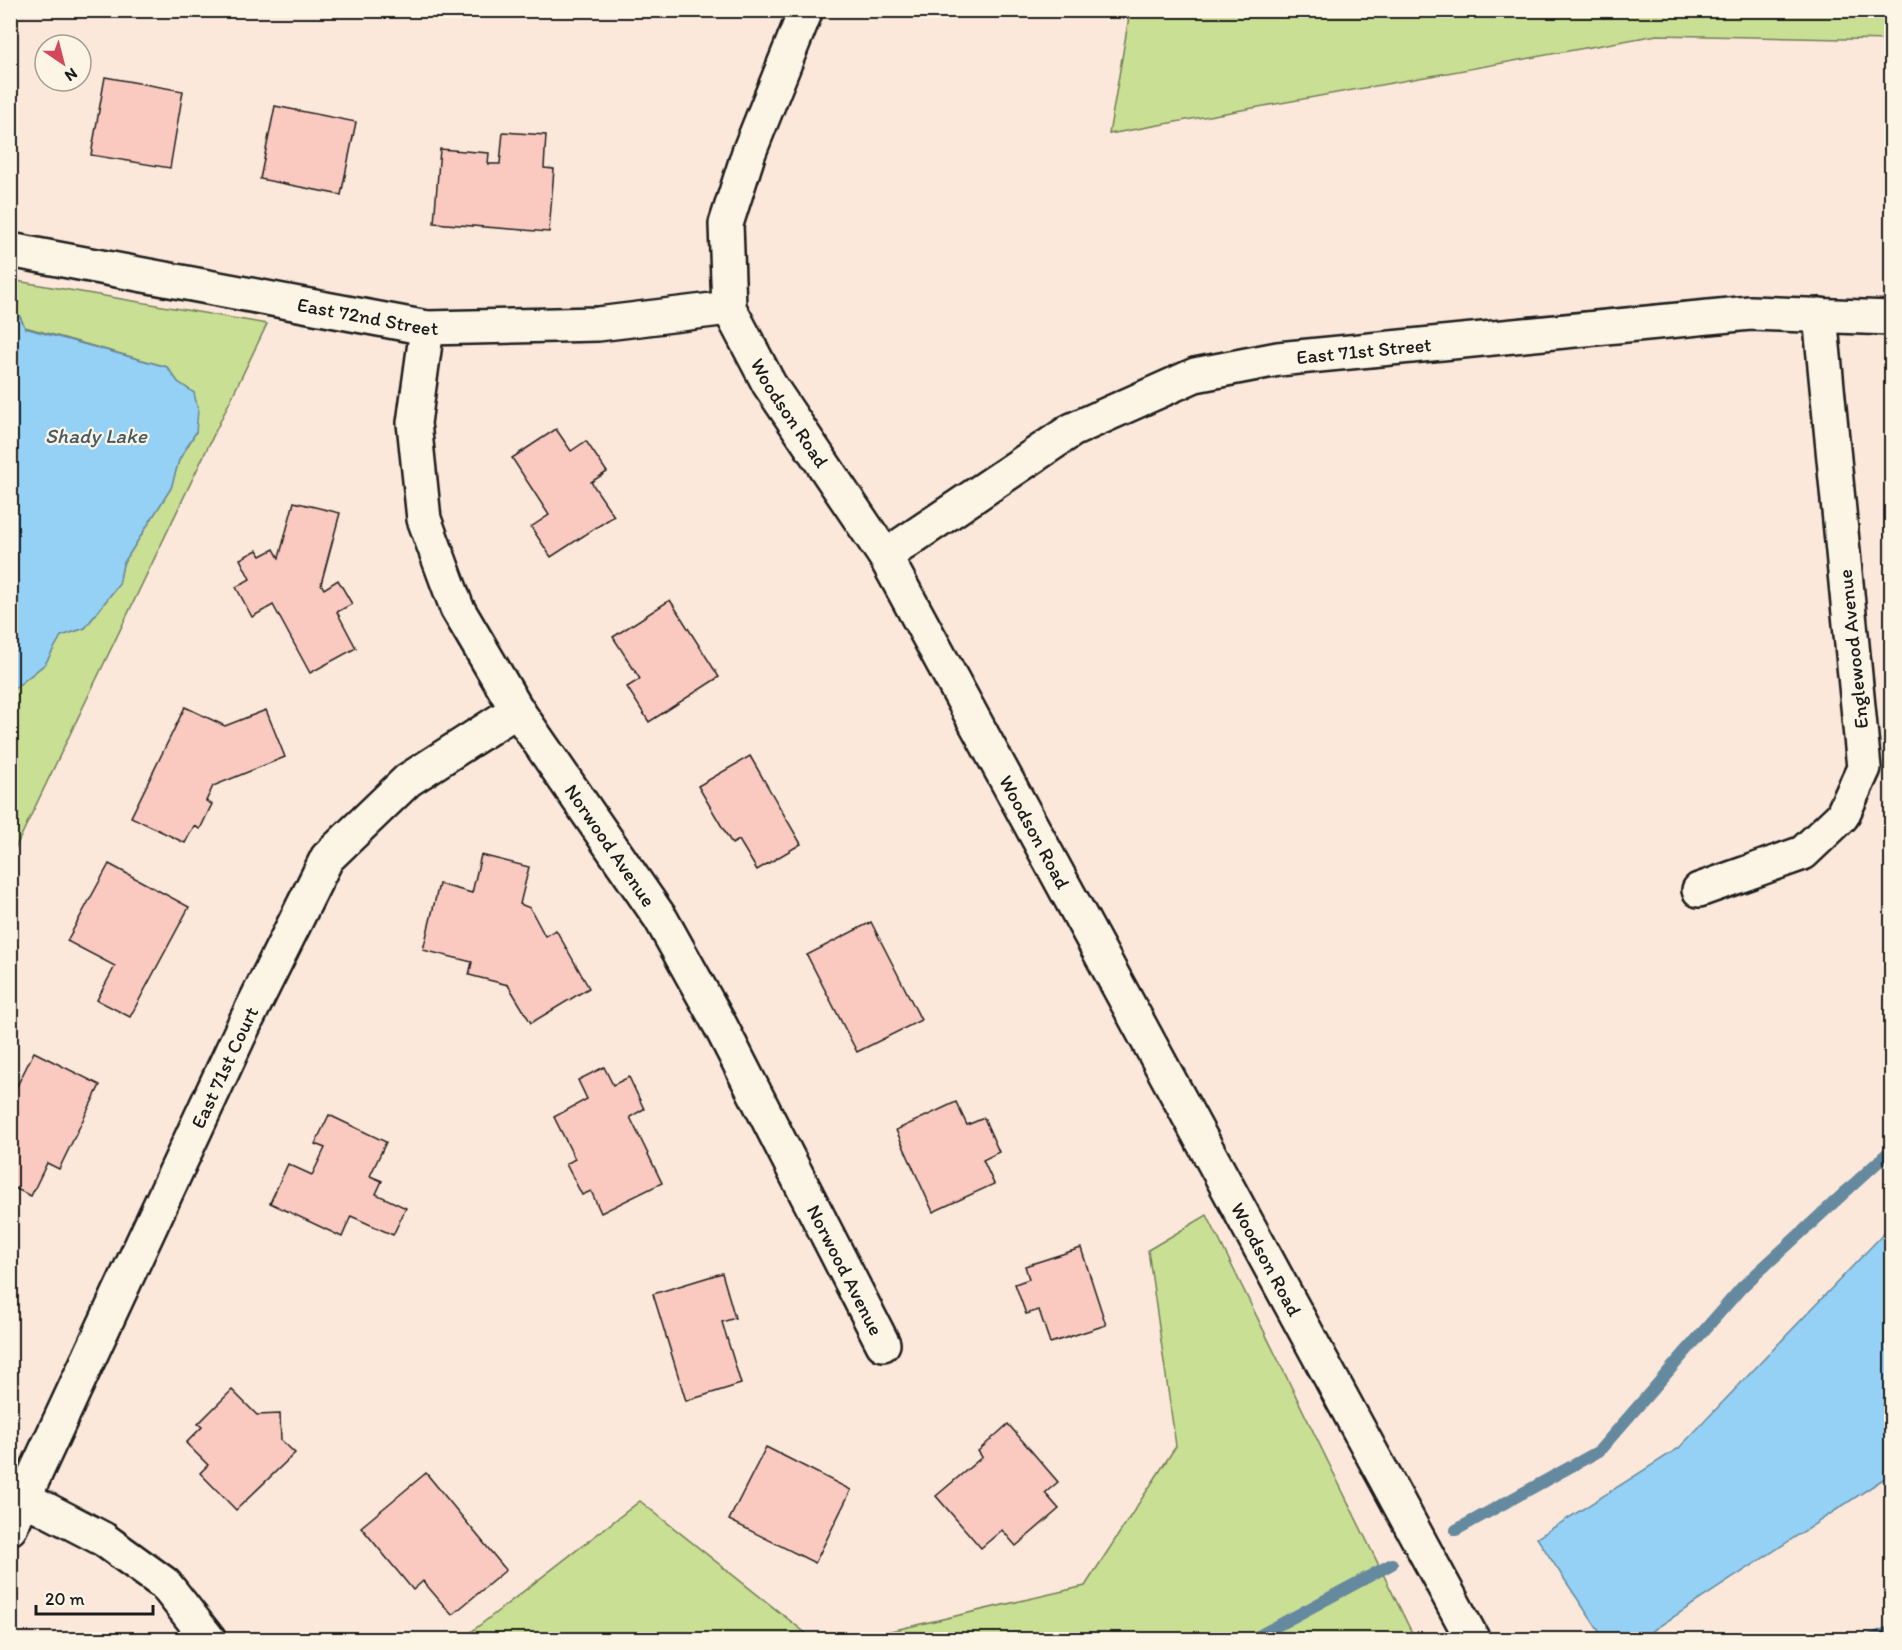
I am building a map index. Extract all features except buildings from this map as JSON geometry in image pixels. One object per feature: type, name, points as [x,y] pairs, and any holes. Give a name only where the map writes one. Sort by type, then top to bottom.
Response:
[{"type":"street","name":"Woodson Road","points":[[806,10],[748,152],[726,224],[729,308],[769,384],[885,556],[1473,1640]]},
{"type":"street","name":"East 72nd Street","points":[[10,250],[427,328],[598,324],[729,308]]},
{"type":"street","name":"East 71st Street","points":[[885,556],[1072,430],[1195,375],[1278,359],[1750,313],[1892,318]]},
{"type":"street","name":"Englewood Avenue","points":[[1699,890],[1803,853],[1842,816],[1864,768],[1820,315]]},
{"type":"street","name":"Norwood Avenue","points":[[427,328],[414,423],[424,519],[458,608],[517,710],[661,919],[720,1025],[883,1344]]},
{"type":"street","name":"East 71st Court","points":[[10,1528],[244,1025],[327,858],[408,780],[517,710]]},
{"type":"street","points":[[24,1498],[102,1539],[165,1584],[209,1640]]},
{"type":"green space","points":[[1891,10],[1892,40],[1657,35],[1109,134],[1130,11]]},
{"type":"green space","points":[[11,280],[267,324],[11,857],[11,691],[45,664],[61,636],[85,628],[119,584],[123,564],[171,488],[179,460],[196,432],[194,393],[178,382],[167,367],[25,327],[19,315],[11,313]]},
{"type":"green space","points":[[1207,1215],[1415,1639],[856,1639],[1085,1586],[1176,1446],[1148,1250]]},
{"type":"green space","points":[[640,1501],[813,1639],[462,1639]]},
{"type":"water","name":"Shady Lake","points":[[11,313],[19,315],[25,328],[167,367],[178,382],[194,393],[198,410],[196,432],[179,460],[171,488],[123,564],[119,584],[85,628],[61,636],[45,664],[11,691]]},
{"type":"water","points":[[1891,1226],[1891,1474],[1640,1639],[1604,1639],[1537,1538],[1679,1448]]},
{"type":"waterway","points":[[1456,1530],[1599,1451],[1742,1287],[1892,1149]]},
{"type":"waterway","points":[[1251,1640],[1392,1564]]},
{"type":"waterway","points":[[1869,1640],[1892,1631]]}]
